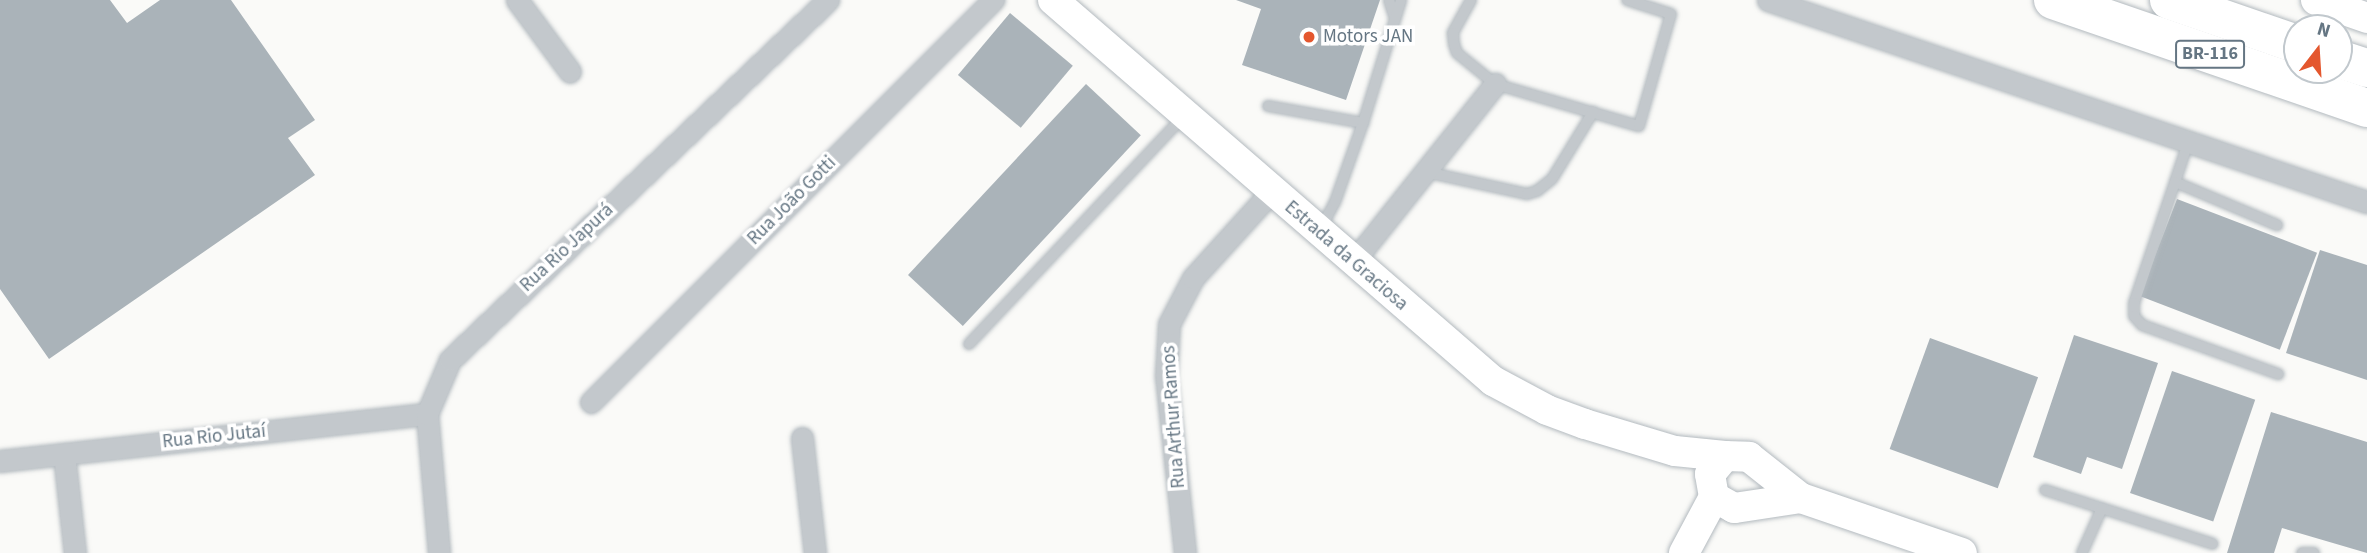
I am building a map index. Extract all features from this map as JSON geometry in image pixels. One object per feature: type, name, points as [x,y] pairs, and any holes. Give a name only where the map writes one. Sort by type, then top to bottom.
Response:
[{"type":"highway","name":"BR-116","points":[[2053,0],[2367,108]]},
{"type":"highway","name":"BR-116","points":[[2169,0],[2283,39]]},
{"type":"main road","name":"Estrada da Graciosa","points":[[1053,0],[1467,362],[1511,392],[1546,410],[1675,451],[1725,456],[1737,454],[1758,465]]},
{"type":"main road","points":[[2316,0],[2367,18]]},
{"type":"main road","name":"Estrada da Graciosa","points":[[1675,451],[1726,499]]},
{"type":"main road","points":[[1725,456],[1715,463],[1726,499]]},
{"type":"main road","points":[[1688,547],[1726,499],[1762,488],[1758,465]]},
{"type":"main road","points":[[1758,465],[1801,498],[1962,553]]},
{"type":"main road","points":[[1726,499],[1801,498]]},
{"type":"street","points":[[517,0],[570,72]]},
{"type":"street","name":"Rua Rio Japurá","points":[[439,553],[427,414],[438,383],[468,341],[828,0]]},
{"type":"street","name":"Rua João Gotti","points":[[591,402],[992,0]]},
{"type":"street","points":[[1768,0],[2367,202]]},
{"type":"street","points":[[1353,262],[1495,84]]},
{"type":"street","name":"Rua Arthur Ramos","points":[[1185,553],[1166,376],[1169,324],[1193,278],[1272,191]]},
{"type":"street","name":"Rua Rio Jutaí","points":[[0,461],[427,414]]},
{"type":"street","points":[[802,438],[815,553]]},
{"type":"street","points":[[64,454],[75,553]]},
{"type":"lane","points":[[1389,0],[1395,18]]},
{"type":"lane","points":[[1319,232],[1335,202],[1363,123],[1401,0]]},
{"type":"lane","points":[[1471,0],[1453,33],[1454,44],[1457,53],[1495,84],[1639,126],[1671,14],[1627,0]]},
{"type":"lane","points":[[1268,106],[1363,123]]},
{"type":"lane","points":[[1426,172],[1527,194],[1537,191],[1552,179],[1593,112]]},
{"type":"lane","points":[[969,344],[1185,115]]},
{"type":"lane","points":[[2188,143],[2134,303],[2134,316],[2142,325],[2278,374]]},
{"type":"lane","points":[[2175,183],[2277,225]]},
{"type":"lane","points":[[2045,490],[2213,544]]},
{"type":"lane","points":[[2082,553],[2102,508]]},
{"type":"lane","points":[[2302,553],[2314,553]]},
{"type":"building","points":[[0,0],[110,0],[127,23],[160,0],[231,0],[315,120],[288,138],[315,175],[49,359],[0,289]]},
{"type":"building","name":"Motors JAN","points":[[1236,0],[1380,0],[1346,100],[1242,65],[1261,9]]},
{"type":"building","points":[[1010,13],[1073,66],[1021,128],[958,75]]},
{"type":"building","points":[[1086,84],[1141,135],[963,326],[908,275]]},
{"type":"building","points":[[2177,199],[2317,253],[2280,350],[2140,296]]},
{"type":"building","points":[[2320,250],[2367,265],[2367,380],[2286,353]]},
{"type":"building","points":[[2074,335],[2158,363],[2122,469],[2087,457],[2081,474],[2033,457]]},
{"type":"building","points":[[1930,338],[2038,377],[1998,488],[1890,449]]},
{"type":"building","points":[[2172,371],[2255,400],[2213,522],[2130,493]]},
{"type":"building","points":[[2271,412],[2367,442],[2367,553],[2282,528],[2274,553],[2227,553]]},
{"type":"place","name":"Motors JAN","points":[[1309,37]]}]
